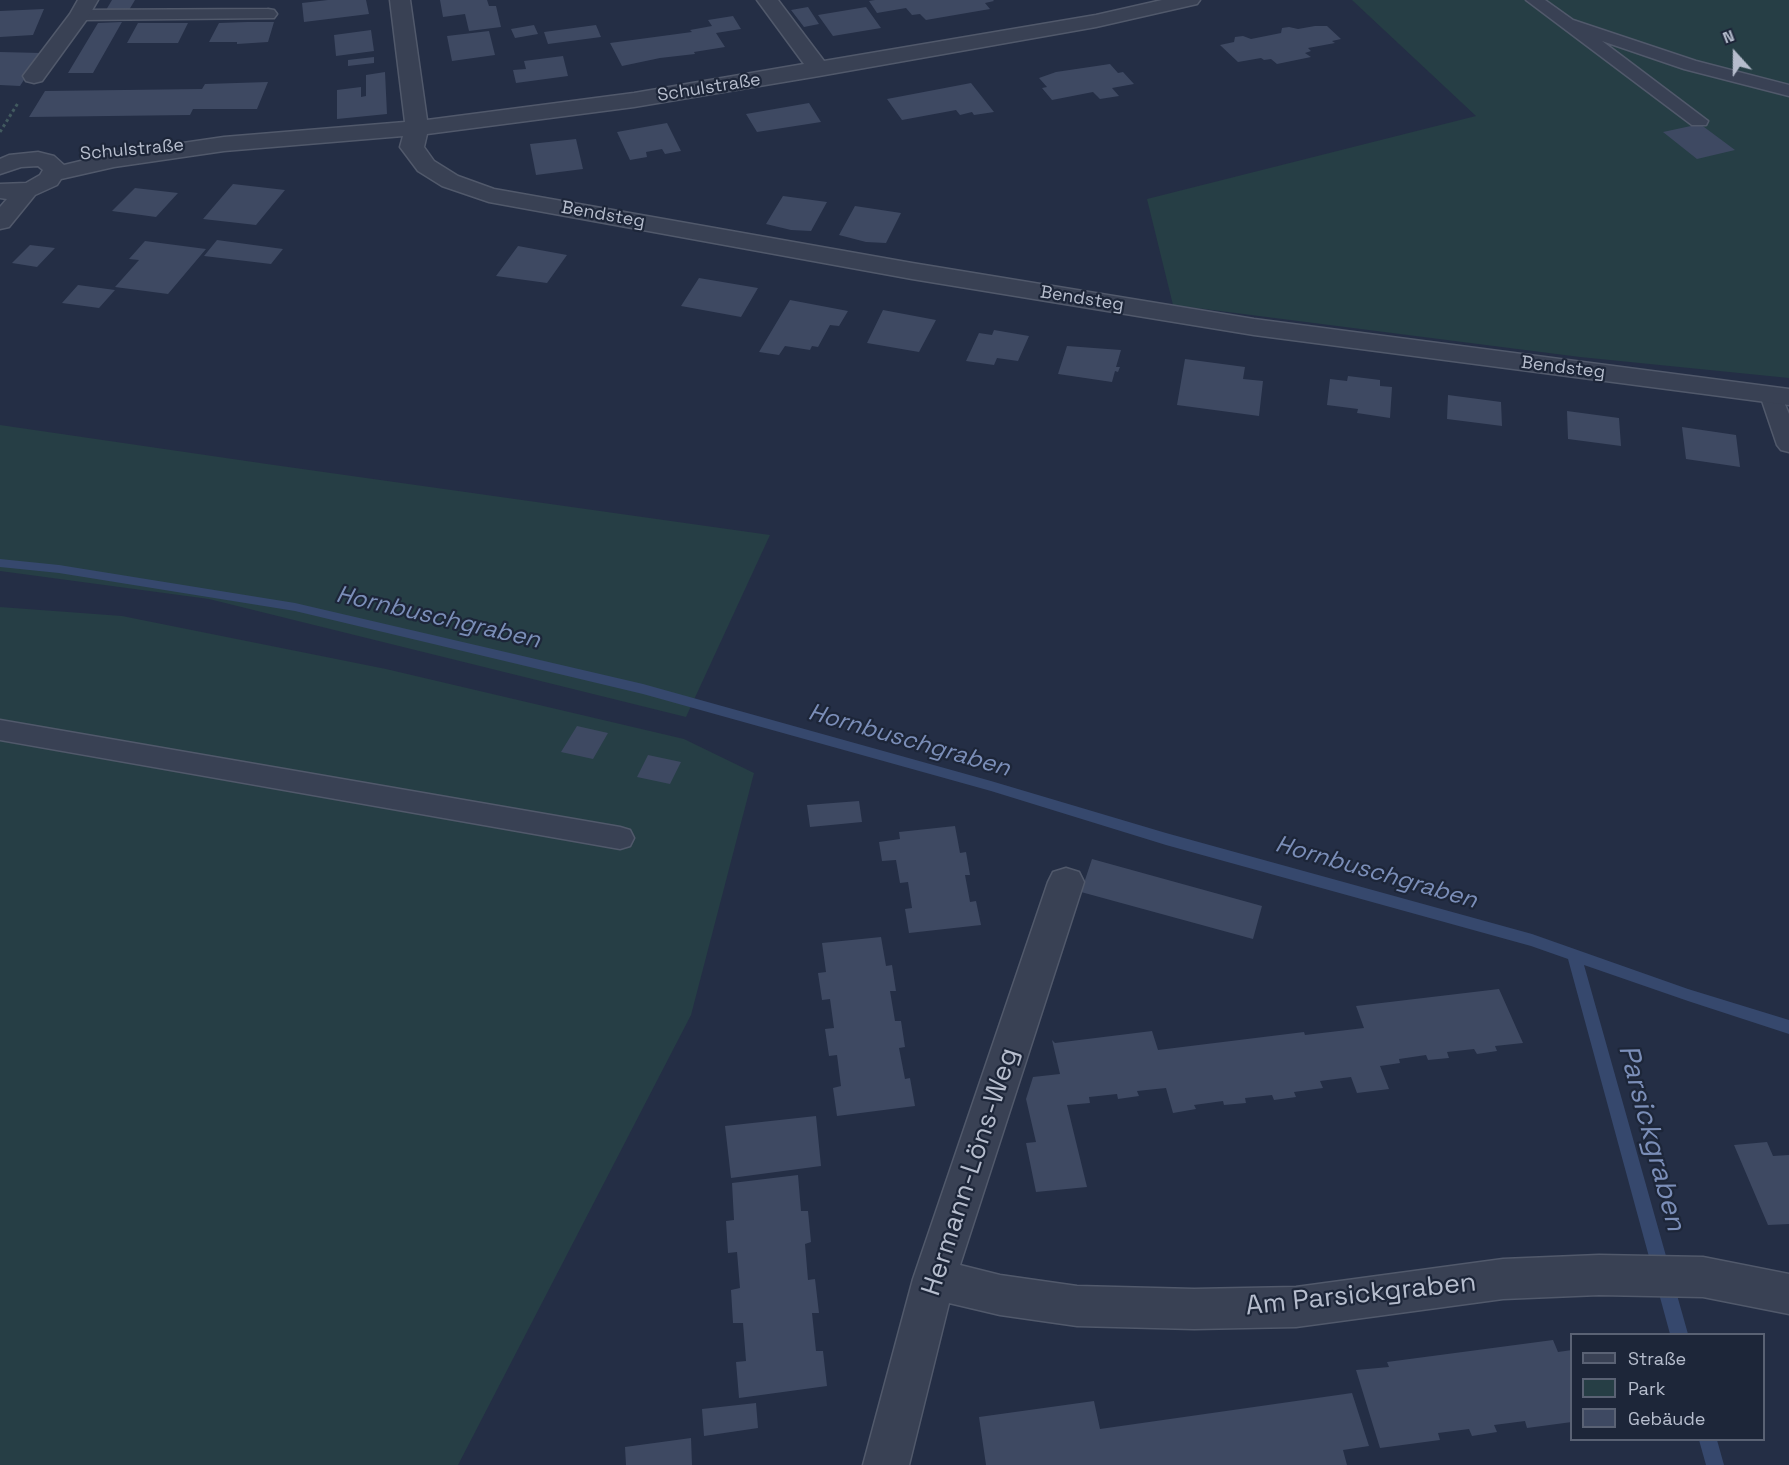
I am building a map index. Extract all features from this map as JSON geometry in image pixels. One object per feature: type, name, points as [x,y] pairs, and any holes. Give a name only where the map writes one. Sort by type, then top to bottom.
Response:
[{"type":"street","points":[[400,0],[417,128]]},
{"type":"street","points":[[767,0],[819,69]]},
{"type":"street","points":[[1077,0],[1096,21]]},
{"type":"street","name":"Schulstraße","points":[[23,163],[114,160],[224,144],[417,128],[634,100],[1096,21],[1190,0]]},
{"type":"street","points":[[34,76],[84,7]]},
{"type":"street","name":"Bendsteg","points":[[417,128],[412,147],[426,166],[450,181],[489,195],[912,271],[1254,327],[1780,396]]},
{"type":"street","name":"Schulstraße","points":[[23,163],[42,185],[27,190]]},
{"type":"street","points":[[0,191],[27,190]]},
{"type":"street","points":[[0,222],[27,190]]},
{"type":"street","name":"Hermann-Löns-Weg","points":[[886,1465],[934,1279],[1066,882]]},
{"type":"street","name":"Am Parsickgraben","points":[[934,1279],[1000,1295],[1077,1306],[1194,1309],[1296,1307],[1503,1279],[1599,1275],[1703,1277],[1789,1294]]},
{"type":"lane","points":[[1534,0],[1699,122]]},
{"type":"lane","points":[[84,7],[268,14]]},
{"type":"lane","points":[[1567,24],[1690,65],[1789,91]]},
{"type":"lane","points":[[1780,396],[1789,445]]},
{"type":"lane","points":[[0,730],[620,838]]},
{"type":"green space","points":[[1352,0],[1789,0],[1789,378],[1580,357],[1173,305],[1147,199],[1476,116]]},
{"type":"green space","points":[[0,425],[770,535],[686,717],[209,599],[0,571]]},
{"type":"green space","points":[[0,607],[122,616],[386,669],[684,739],[754,773],[691,1015],[458,1465],[0,1465]]},
{"type":"building","points":[[112,0],[135,0],[129,10],[106,10]]},
{"type":"building","points":[[366,0],[369,14],[304,22],[302,3]]},
{"type":"building","points":[[440,0],[487,0],[489,6],[496,6],[501,27],[469,31],[465,14],[443,17]]},
{"type":"building","points":[[869,1],[994,1],[985,3],[990,9],[926,20],[920,14],[912,15],[906,8],[877,13]]},
{"type":"building","points":[[808,7],[819,24],[804,27],[791,10]]},
{"type":"building","points":[[866,7],[881,28],[833,36],[818,15]]},
{"type":"building","points":[[44,9],[33,35],[0,37],[0,11]]},
{"type":"building","points":[[733,16],[741,29],[716,33],[725,47],[694,52],[695,54],[622,66],[610,43],[692,32],[690,30],[712,26],[708,20]]},
{"type":"building","points":[[122,22],[93,73],[68,73],[98,23]]},
{"type":"building","points":[[274,22],[268,42],[237,44],[237,42],[209,42],[219,23]]},
{"type":"building","points":[[138,23],[188,23],[178,43],[127,43]]},
{"type":"building","points":[[534,25],[538,34],[515,38],[511,29]]},
{"type":"building","points":[[596,25],[601,37],[548,44],[544,32]]},
{"type":"building","points":[[1327,26],[1341,39],[1332,41],[1335,43],[1308,48],[1311,51],[1305,53],[1311,57],[1277,64],[1271,59],[1261,58],[1238,62],[1220,45],[1234,42],[1235,37],[1243,36],[1251,39],[1281,33],[1282,28],[1298,29]]},
{"type":"building","points":[[371,30],[374,51],[336,56],[334,35]]},
{"type":"building","points":[[489,31],[495,55],[452,61],[447,36]]},
{"type":"building","points":[[0,52],[41,53],[20,86],[0,85]]},
{"type":"building","points":[[563,56],[568,76],[516,83],[513,70],[526,69],[524,61]]},
{"type":"building","points":[[374,57],[374,63],[348,66],[348,60]]},
{"type":"building","points":[[1110,64],[1118,73],[1123,72],[1134,84],[1112,88],[1119,96],[1100,99],[1093,92],[1052,100],[1042,88],[1047,87],[1039,78],[1056,72]]},
{"type":"building","points":[[385,72],[387,114],[337,119],[337,90],[361,87],[361,97],[366,96],[366,75]]},
{"type":"building","points":[[268,82],[257,109],[193,109],[190,115],[29,117],[45,91],[202,89],[205,84]]},
{"type":"building","points":[[971,83],[994,112],[974,115],[972,112],[960,115],[956,110],[902,120],[887,99]]},
{"type":"building","points":[[809,103],[821,122],[757,132],[746,114]]},
{"type":"building","points":[[667,123],[681,151],[665,154],[662,149],[646,152],[647,157],[630,160],[617,132]]},
{"type":"building","points":[[1700,124],[1735,150],[1697,159],[1663,132]]},
{"type":"building","points":[[576,139],[583,169],[536,175],[530,144]]},
{"type":"building","points":[[233,184],[285,190],[256,225],[203,219]]},
{"type":"building","points":[[135,188],[178,193],[156,217],[112,211]]},
{"type":"building","points":[[783,196],[827,202],[811,231],[791,230],[766,224]]},
{"type":"building","points":[[855,206],[901,213],[886,243],[866,242],[839,235]]},
{"type":"building","points":[[217,240],[283,249],[271,264],[204,256]]},
{"type":"building","points":[[145,241],[206,249],[168,294],[115,287],[139,260],[129,259]]},
{"type":"building","points":[[30,245],[55,248],[37,267],[12,263]]},
{"type":"building","points":[[518,246],[567,255],[547,283],[496,276]]},
{"type":"building","points":[[699,278],[758,288],[741,317],[681,306]]},
{"type":"building","points":[[78,285],[115,290],[99,308],[62,303]]},
{"type":"building","points":[[790,300],[848,311],[839,326],[830,325],[818,347],[812,346],[810,350],[785,346],[779,355],[759,352]]},
{"type":"building","points":[[883,310],[936,320],[919,352],[867,343]]},
{"type":"building","points":[[994,330],[1029,336],[1018,361],[997,358],[994,365],[966,361],[979,333],[992,335]]},
{"type":"building","points":[[1067,346],[1121,350],[1116,367],[1120,367],[1118,372],[1115,371],[1112,382],[1058,374]]},
{"type":"building","points":[[1185,359],[1245,367],[1243,379],[1263,381],[1259,416],[1177,405]]},
{"type":"building","points":[[1348,376],[1380,380],[1380,386],[1392,387],[1390,418],[1357,413],[1358,409],[1327,405],[1330,379],[1347,381]]},
{"type":"building","points":[[1448,395],[1501,402],[1502,426],[1447,419]]},
{"type":"building","points":[[1567,411],[1619,418],[1621,446],[1568,439]]},
{"type":"building","points":[[1682,427],[1736,435],[1740,467],[1686,459]]},
{"type":"building","points":[[577,726],[608,733],[593,759],[561,752]]},
{"type":"building","points":[[648,755],[681,762],[670,784],[637,777]]},
{"type":"building","points":[[859,801],[862,822],[810,827],[807,805]]},
{"type":"building","points":[[955,826],[960,853],[966,852],[970,875],[965,875],[970,902],[976,901],[981,925],[909,933],[905,909],[912,908],[908,882],[900,883],[896,860],[882,861],[879,842],[900,839],[899,832]]},
{"type":"building","points":[[1092,859],[1262,906],[1253,939],[1081,892]]},
{"type":"building","points":[[881,937],[886,966],[892,965],[896,991],[890,991],[895,1021],[901,1021],[905,1047],[899,1048],[905,1079],[910,1078],[915,1106],[837,1116],[833,1088],[841,1086],[837,1055],[829,1056],[825,1029],[834,1028],[830,999],[822,1000],[818,973],[826,972],[822,943]]},
{"type":"building","points":[[1499,989],[1523,1043],[1495,1046],[1497,1051],[1477,1054],[1474,1049],[1447,1052],[1449,1058],[1428,1060],[1426,1055],[1399,1059],[1400,1063],[1380,1066],[1389,1089],[1357,1093],[1351,1077],[1320,1081],[1323,1088],[1294,1092],[1296,1097],[1274,1100],[1272,1095],[1245,1098],[1246,1103],[1224,1105],[1223,1101],[1194,1105],[1196,1109],[1173,1113],[1166,1088],[1137,1091],[1139,1096],[1118,1099],[1117,1094],[1089,1097],[1090,1103],[1067,1105],[1087,1187],[1036,1192],[1026,1143],[1036,1142],[1026,1099],[1033,1077],[1060,1074],[1052,1040],[1055,1043],[1152,1031],[1158,1050],[1304,1032],[1305,1035],[1364,1028],[1356,1006]]},
{"type":"building","points":[[816,1116],[821,1166],[731,1178],[725,1126]]},
{"type":"building","points":[[1767,1142],[1773,1156],[1789,1155],[1789,1224],[1768,1225],[1734,1145]]},
{"type":"building","points":[[798,1175],[801,1211],[808,1211],[811,1242],[805,1244],[808,1280],[815,1279],[819,1313],[812,1313],[816,1351],[823,1351],[827,1386],[739,1398],[736,1362],[746,1361],[743,1323],[733,1323],[731,1290],[740,1288],[737,1252],[728,1253],[726,1221],[734,1220],[732,1183]]},
{"type":"building","points":[[1553,1340],[1558,1352],[1570,1350],[1570,1422],[1527,1428],[1525,1421],[1494,1425],[1497,1432],[1472,1436],[1469,1429],[1438,1433],[1440,1440],[1380,1448],[1356,1370],[1389,1367],[1387,1362]]},
{"type":"building","points":[[1352,1393],[1369,1446],[1343,1450],[1347,1465],[986,1465],[979,1417],[1094,1401],[1100,1429]]},
{"type":"building","points":[[756,1403],[758,1428],[704,1436],[702,1409]]},
{"type":"building","points":[[691,1438],[692,1465],[626,1465],[625,1447]]},
{"type":"waterway","name":"Hornbuschgraben","points":[[0,563],[59,569],[295,607],[643,689],[991,786],[1166,839],[1532,940],[1688,995],[1789,1027]]},
{"type":"waterway","name":"Parsickgraben","points":[[1574,955],[1679,1333]]},
{"type":"waterway","name":"Parsickgraben","points":[[1708,1441],[1715,1465]]}]
